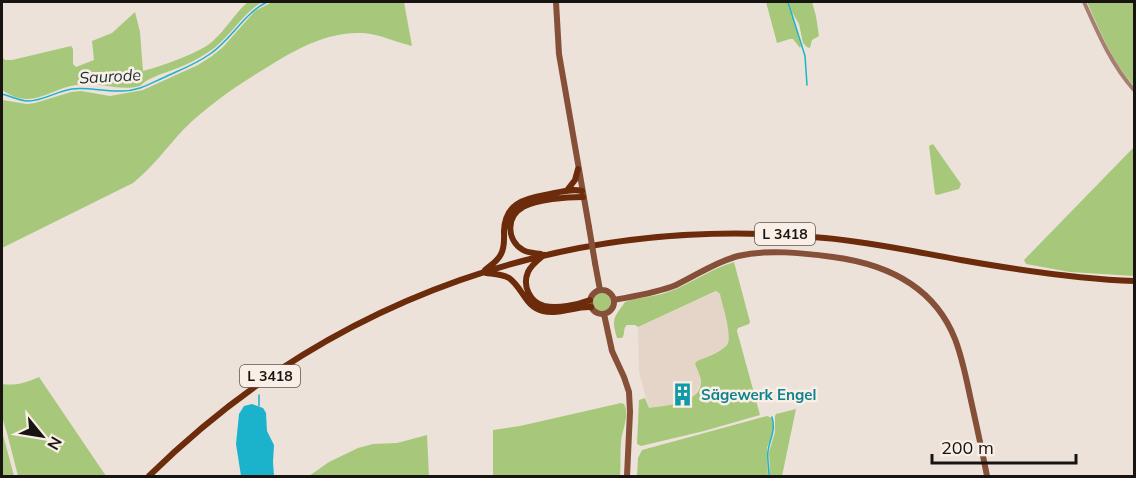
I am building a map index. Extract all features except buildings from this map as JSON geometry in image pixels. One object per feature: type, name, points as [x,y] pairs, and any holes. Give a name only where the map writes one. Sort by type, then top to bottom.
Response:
[{"type":"main road","points":[[556,2],[559,54],[600,290]]},
{"type":"main road","points":[[566,191],[572,186],[578,169]]},
{"type":"main road","name":"L 3418","points":[[482,272],[498,260],[501,254],[504,243],[504,224],[512,208],[525,199],[572,190],[583,194]]},
{"type":"main road","points":[[544,255],[525,251],[516,245],[510,228],[513,217],[520,208],[531,203],[583,194]]},
{"type":"main road","name":"L 3418","points":[[149,477],[192,437],[252,388],[340,333],[435,289],[482,272],[544,255],[598,244],[679,235],[749,233],[795,235],[858,242],[1039,272],[1134,281]]},
{"type":"main road","points":[[614,300],[666,289],[722,261],[754,253],[822,255],[868,264],[889,271],[905,279],[926,296],[951,330],[961,358],[987,477]]},
{"type":"main road","points":[[544,255],[533,265],[527,275],[526,287],[532,299],[542,306],[590,304],[596,312],[604,314],[613,307],[614,300],[610,293],[600,290],[593,293],[590,304]]},
{"type":"main road","points":[[482,272],[508,277],[529,303],[542,311],[559,312],[590,304]]},
{"type":"main road","points":[[604,314],[612,351],[629,392],[627,477]]},
{"type":"street","points":[[1084,2],[1109,55],[1134,90]]},
{"type":"shaded area","name":"Sägewerk Engel","points":[[716,292],[720,294],[730,337],[727,345],[697,361],[701,382],[691,399],[649,408],[639,372],[638,327]]},
{"type":"green space","points":[[248,2],[262,2],[254,7],[215,48],[140,86],[124,88],[84,84],[27,99],[2,90],[2,57],[5,60],[12,60],[71,46],[73,64],[76,67],[94,60],[92,41],[112,33],[135,12],[140,32],[143,71],[200,50],[218,36]]},
{"type":"green space","points":[[272,2],[404,2],[412,46],[375,35],[348,33],[305,46],[278,60],[208,107],[133,183],[2,248],[2,100],[27,104],[71,92],[81,91],[110,96],[143,90],[198,65],[212,56],[255,11]]},
{"type":"green space","points":[[766,2],[788,2],[800,48],[793,39],[777,43]]},
{"type":"green space","points":[[789,2],[812,2],[819,36],[812,40],[810,48],[803,43],[799,24]]},
{"type":"green space","points":[[1087,2],[1134,2],[1134,86],[1113,57]]},
{"type":"green space","points":[[933,144],[961,184],[959,189],[935,194],[929,146]]},
{"type":"green space","points":[[1134,147],[1134,276],[1070,272],[1026,264],[1024,260]]},
{"type":"green space","points":[[734,262],[750,322],[738,328],[737,331],[760,415],[641,446],[637,444],[639,400],[645,398],[649,408],[672,405],[695,395],[701,382],[695,364],[727,345],[728,328],[720,294],[716,291],[638,327],[627,325],[622,338],[617,338],[615,331],[616,315],[625,302],[668,292]]},
{"type":"green space","points":[[602,293],[608,296],[611,302],[608,308],[602,311],[596,308],[593,302],[596,296]]},
{"type":"green space","points":[[39,377],[106,476],[18,476],[2,417],[2,384],[20,384]]},
{"type":"green space","points":[[621,403],[626,408],[626,413],[621,442],[620,476],[493,476],[493,430]]},
{"type":"green space","points":[[796,409],[782,476],[770,476],[769,452],[775,432],[775,416]]},
{"type":"green space","points":[[767,416],[772,418],[773,425],[767,448],[768,476],[637,476],[638,458],[642,450]]},
{"type":"green space","points":[[2,431],[14,476],[2,476]]},
{"type":"green space","points":[[427,435],[429,476],[309,476],[329,462],[358,448],[373,444],[397,443]]},
{"type":"water","points":[[252,404],[263,408],[266,413],[267,431],[274,445],[274,476],[241,476],[236,444],[239,414],[244,406]]},
{"type":"waterway","name":"Saurode","points":[[2,94],[28,101],[72,89],[128,91],[139,88],[188,67],[210,54],[251,13],[267,2]]},
{"type":"waterway","points":[[788,2],[805,56],[807,85]]},
{"type":"waterway","points":[[259,395],[259,406]]},
{"type":"waterway","points":[[769,476],[768,454],[773,431],[772,417]]},
{"type":"place","name":"Sägewerk Engel","points":[[683,394]]}]
